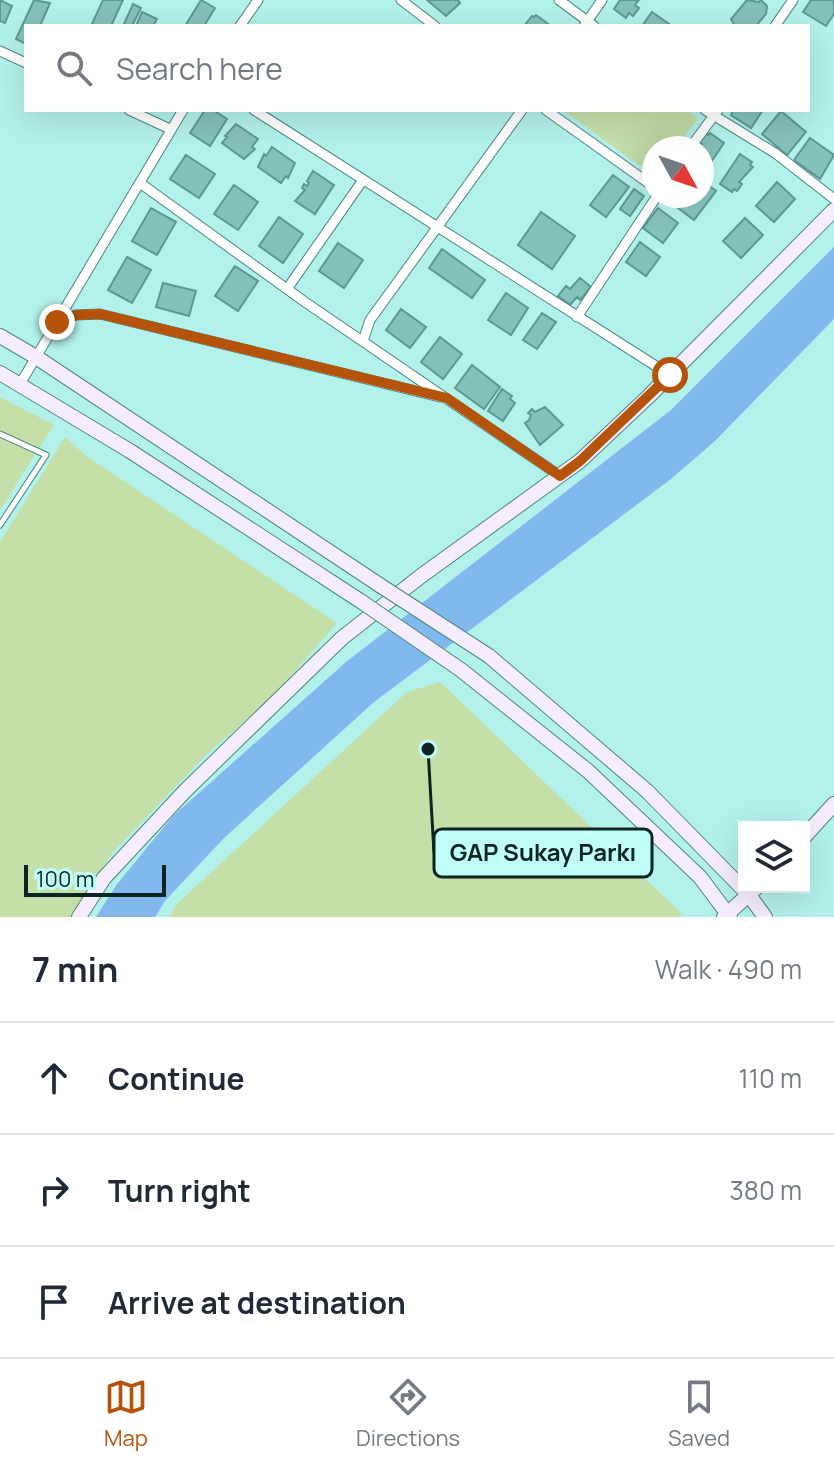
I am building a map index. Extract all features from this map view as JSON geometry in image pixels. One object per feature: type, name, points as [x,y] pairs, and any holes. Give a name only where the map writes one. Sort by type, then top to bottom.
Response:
[{"type":"main road","points":[[79,917],[104,878],[175,802],[342,638],[421,576],[580,461],[834,210]]},
{"type":"main road","points":[[0,336],[489,656],[647,791],[738,877]]},
{"type":"main road","points":[[0,373],[130,451],[461,670],[588,771],[700,877],[727,916],[751,893]]},
{"type":"main road","points":[[810,830],[834,804]]},
{"type":"main road","points":[[754,893],[765,917]]},
{"type":"street","points":[[241,24],[258,0]]},
{"type":"street","points":[[401,0],[432,24]]},
{"type":"street","points":[[559,0],[588,24]]},
{"type":"street","points":[[590,24],[602,0]]},
{"type":"street","points":[[776,24],[793,0]]},
{"type":"street","points":[[0,51],[24,62]]},
{"type":"street","points":[[133,112],[170,129]]},
{"type":"street","points":[[20,384],[182,112]]},
{"type":"street","points":[[257,112],[670,375]]},
{"type":"street","points":[[363,341],[370,320],[521,112]]},
{"type":"street","points":[[549,112],[642,178]]},
{"type":"street","points":[[697,136],[712,112],[775,153],[834,199]]},
{"type":"street","points":[[287,289],[363,180]]},
{"type":"street","points":[[140,183],[287,289],[560,476]]},
{"type":"street","points":[[577,317],[649,208]]},
{"type":"street","points":[[57,322],[76,315],[100,314],[447,398]]},
{"type":"lane","points":[[0,434],[46,455],[0,525]]},
{"type":"green space","points":[[566,112],[689,112],[698,118],[685,136],[642,136],[642,167]]},
{"type":"green space","points":[[0,397],[54,425],[0,510]]},
{"type":"green space","points":[[65,437],[85,455],[337,623],[269,701],[207,754],[113,852],[70,917],[0,917],[0,542]]},
{"type":"green space","points":[[440,682],[682,914],[679,917],[169,917],[179,902],[407,692]]},
{"type":"water","points":[[834,247],[834,319],[715,441],[671,479],[374,702],[223,839],[165,901],[155,917],[96,917],[117,884],[173,816],[346,662],[671,410]]},
{"type":"building","points":[[0,0],[12,6],[5,23],[0,21]]},
{"type":"building","points":[[34,0],[50,3],[41,24],[24,24],[24,43],[16,39]]},
{"type":"building","points":[[103,0],[123,0],[112,24],[92,24]]},
{"type":"building","points":[[201,0],[215,8],[205,24],[186,24]]},
{"type":"building","points":[[427,0],[458,0],[460,3],[446,16]]},
{"type":"building","points":[[620,0],[639,0],[635,5],[639,8],[633,16],[629,13],[626,18],[614,9]]},
{"type":"building","points":[[747,0],[761,0],[767,6],[766,14],[758,24],[734,24],[731,19]]},
{"type":"building","points":[[811,0],[834,0],[834,14],[826,26],[803,12]]},
{"type":"building","points":[[133,4],[141,8],[133,24],[124,24]]},
{"type":"building","points":[[142,12],[157,19],[154,24],[137,24]]},
{"type":"building","points":[[652,12],[669,24],[643,24]]},
{"type":"building","points":[[536,15],[548,24],[526,24]]},
{"type":"building","points":[[204,112],[216,112],[227,119],[210,146],[190,133]]},
{"type":"building","points":[[732,112],[762,112],[751,128],[731,115]]},
{"type":"building","points":[[780,112],[806,132],[787,155],[762,134]]},
{"type":"building","points":[[236,124],[258,139],[252,147],[255,149],[244,159],[222,143]]},
{"type":"building","points":[[710,133],[724,143],[714,158],[714,136],[703,136]]},
{"type":"building","points":[[810,138],[834,155],[820,179],[794,160]]},
{"type":"building","points":[[272,147],[295,163],[288,178],[286,176],[281,183],[258,167],[264,154],[266,156]]},
{"type":"building","points":[[740,154],[752,162],[750,165],[753,167],[739,182],[742,184],[737,191],[734,189],[732,192],[720,184]]},
{"type":"building","points":[[186,155],[215,174],[199,198],[170,179]]},
{"type":"building","points":[[313,171],[334,185],[315,214],[295,201],[305,190],[302,188],[309,183],[307,181]]},
{"type":"building","points":[[613,175],[629,187],[606,217],[590,205]]},
{"type":"building","points":[[777,182],[795,199],[774,222],[756,206]]},
{"type":"building","points":[[234,185],[258,202],[238,230],[214,214]]},
{"type":"building","points":[[634,189],[642,195],[630,216],[620,209]]},
{"type":"building","points":[[151,208],[176,222],[157,255],[132,241]]},
{"type":"building","points":[[658,208],[678,223],[663,243],[643,228]]},
{"type":"building","points":[[678,208],[703,208],[694,220]]},
{"type":"building","points":[[541,212],[575,236],[552,269],[518,245]]},
{"type":"building","points":[[279,217],[303,234],[283,263],[259,246]]},
{"type":"building","points":[[745,218],[763,235],[741,258],[723,241]]},
{"type":"building","points":[[640,242],[660,257],[646,276],[626,262]]},
{"type":"building","points":[[338,243],[363,260],[344,288],[319,271]]},
{"type":"building","points":[[442,249],[485,280],[472,298],[429,268]]},
{"type":"building","points":[[127,257],[151,270],[132,303],[108,290]]},
{"type":"building","points":[[235,266],[258,281],[238,311],[215,296]]},
{"type":"building","points":[[580,278],[591,287],[580,300],[577,297],[570,305],[558,296],[566,286],[570,289]]},
{"type":"building","points":[[163,283],[196,291],[189,316],[156,307]]},
{"type":"building","points":[[506,293],[528,308],[511,335],[488,320]]},
{"type":"building","points":[[401,309],[426,327],[410,348],[386,330]]},
{"type":"building","points":[[542,313],[556,322],[537,349],[523,340]]},
{"type":"building","points":[[440,337],[462,354],[443,379],[421,362]]},
{"type":"building","points":[[472,365],[500,387],[484,409],[455,388]]},
{"type":"building","points":[[502,389],[512,396],[510,399],[515,403],[503,421],[488,411]]},
{"type":"building","points":[[545,407],[563,425],[540,445],[525,423],[532,409],[535,412]]},
{"type":"place","name":"GAP Sukay Parkı","points":[[428,749]]},
{"type":"route","points":[[57,322],[76,315],[100,314],[447,398],[560,476],[580,461],[670,375]]}]
